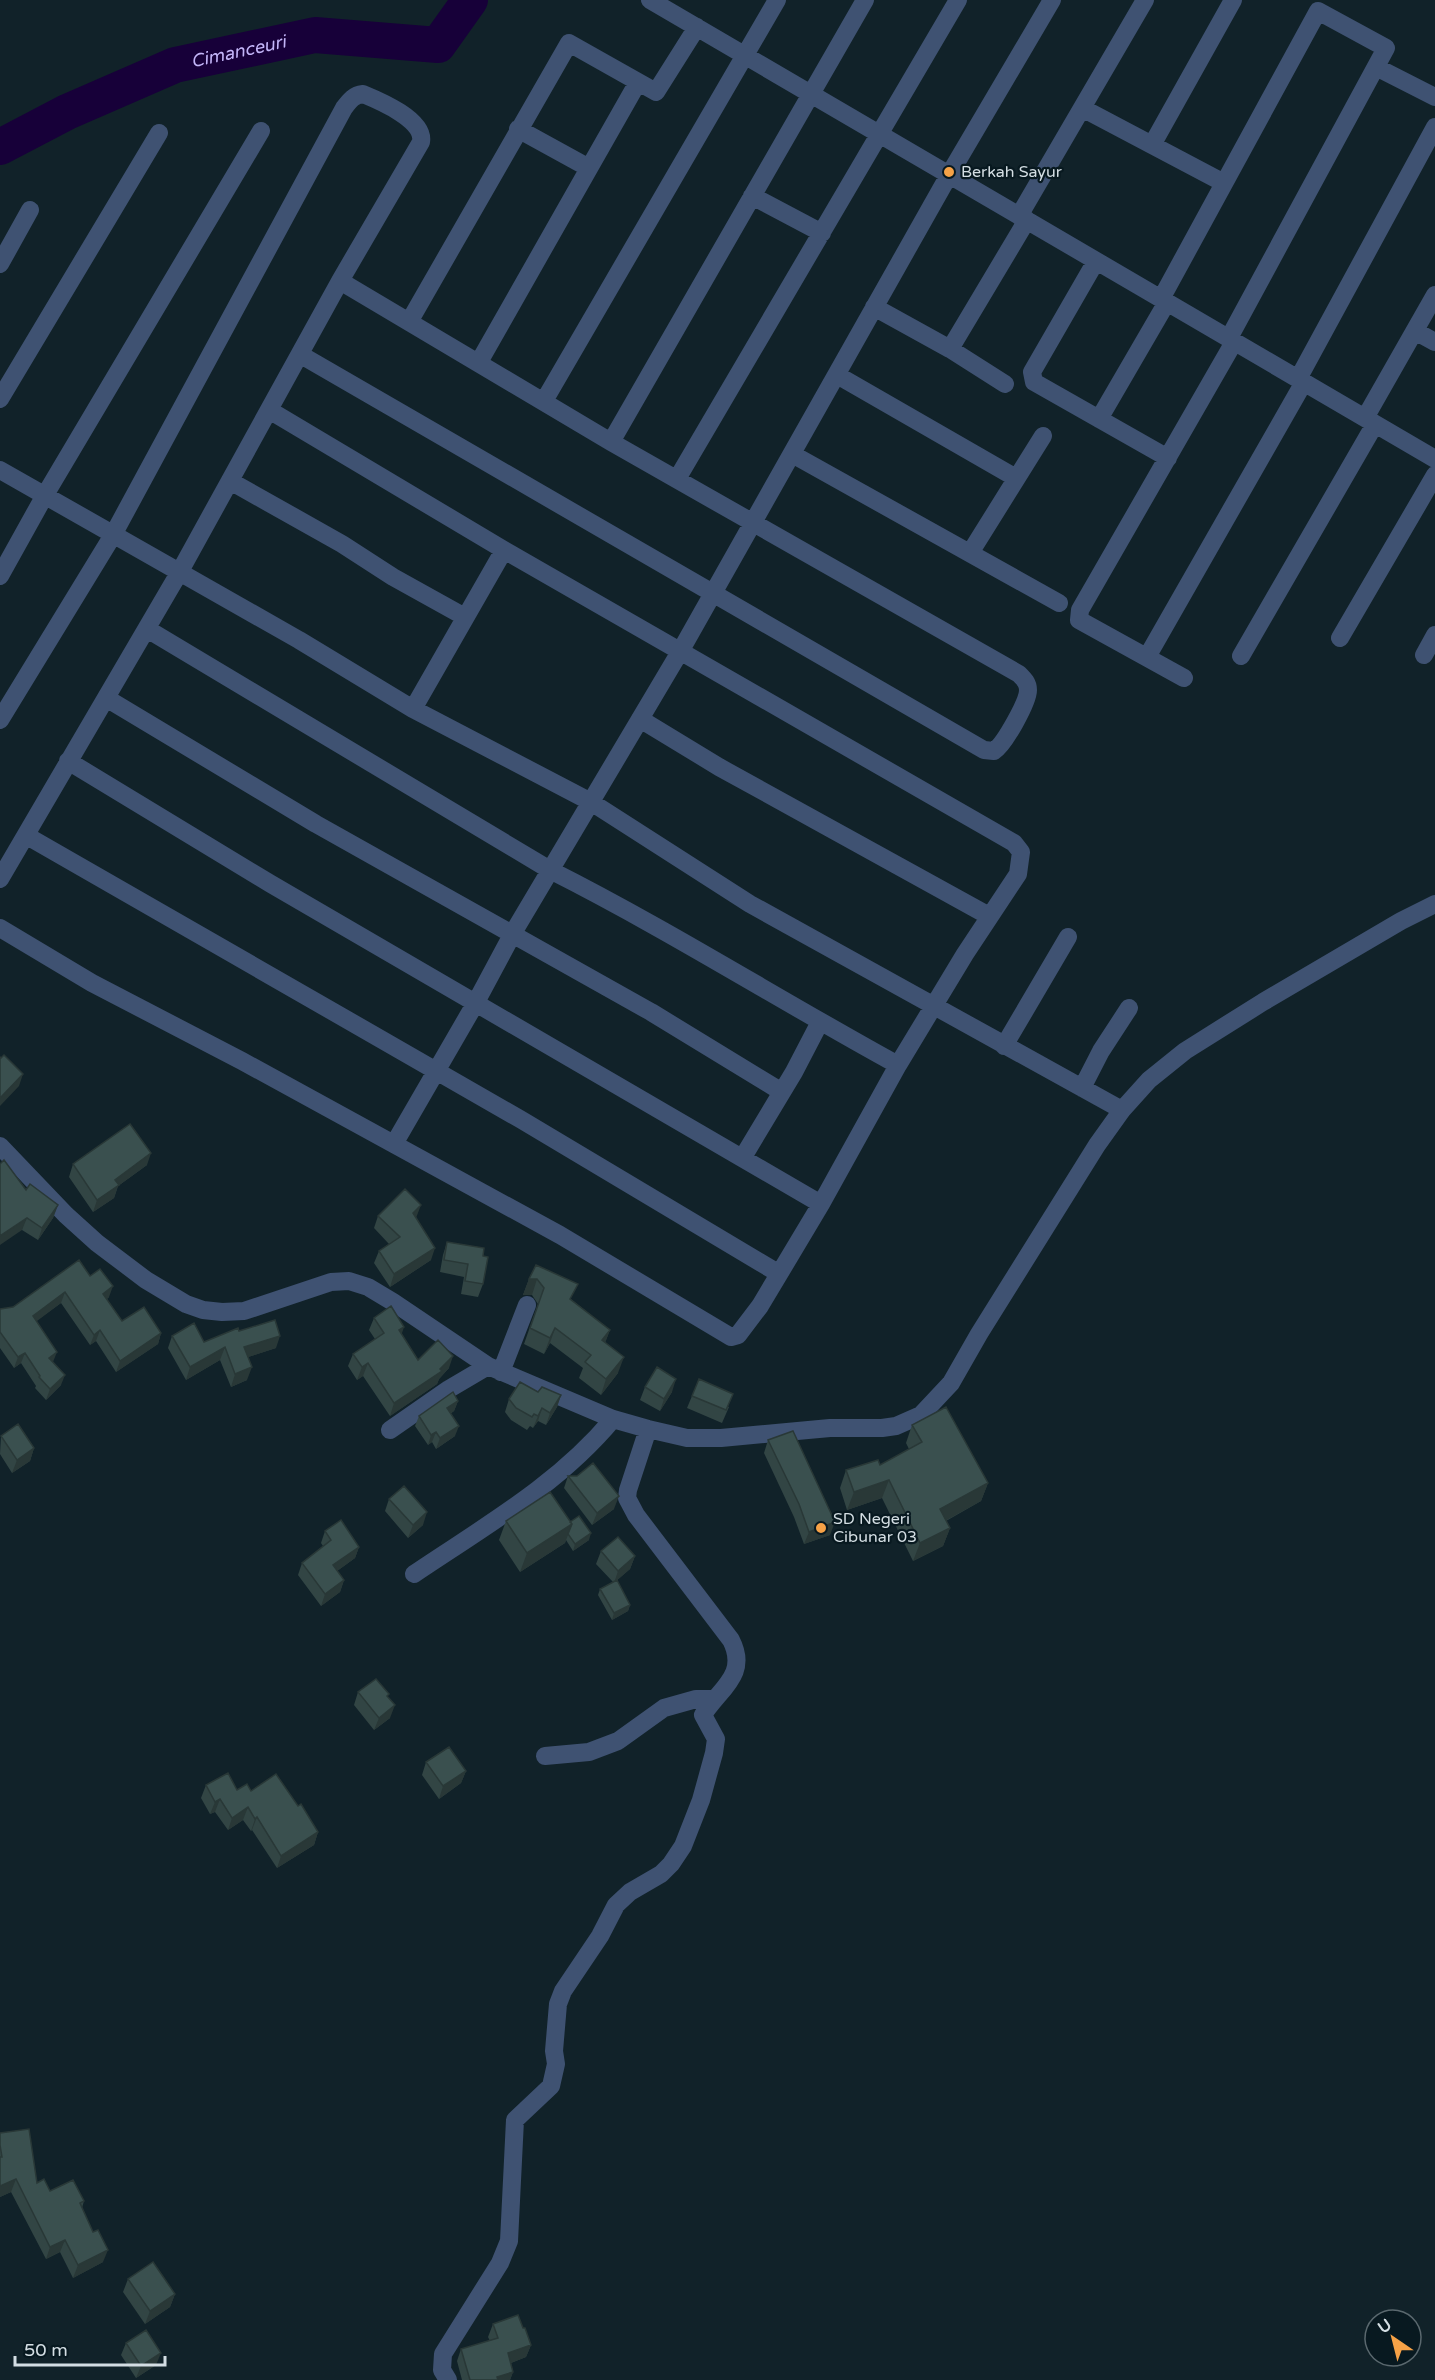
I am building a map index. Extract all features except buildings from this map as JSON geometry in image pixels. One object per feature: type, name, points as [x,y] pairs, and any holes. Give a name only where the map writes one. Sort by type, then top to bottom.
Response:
[{"type":"street","points":[[650,0],[675,6],[696,27],[1435,459]]},
{"type":"street","points":[[544,401],[777,0]]},
{"type":"street","points":[[611,442],[865,0]]},
{"type":"street","points":[[677,479],[958,0]]},
{"type":"street","points":[[394,1144],[476,1004],[513,933],[681,650],[949,175],[1052,0]]},
{"type":"street","points":[[950,349],[1082,108],[1145,0]]},
{"type":"street","points":[[1152,145],[1233,0]]},
{"type":"street","points":[[1100,419],[1224,183],[1318,11],[1386,48],[1168,458],[1080,610],[1079,620],[1184,678]]},
{"type":"street","points":[[409,322],[569,43],[656,92],[696,27]]},
{"type":"street","points":[[1376,67],[1435,97]]},
{"type":"street","points":[[479,362],[638,82]]},
{"type":"street","points":[[0,720],[113,535],[344,108],[357,94],[363,94],[413,121],[422,136],[421,142],[340,281],[179,573],[0,879]]},
{"type":"street","points":[[1082,108],[1224,183]]},
{"type":"street","points":[[1147,657],[1301,380],[1435,127]]},
{"type":"street","points":[[518,129],[589,168]]},
{"type":"street","points":[[0,576],[45,495],[261,131]]},
{"type":"street","points":[[0,399],[159,133]]},
{"type":"street","points":[[752,196],[822,233]]},
{"type":"street","points":[[0,264],[30,210]]},
{"type":"street","points":[[1096,261],[1032,372],[1034,382],[1168,458]]},
{"type":"street","points":[[301,355],[984,750],[994,751],[1002,745],[1028,697],[1028,685],[1019,675],[611,442],[340,281]]},
{"type":"street","points":[[1241,656],[1370,421],[1435,295]]},
{"type":"street","points":[[874,307],[950,349],[1005,384]]},
{"type":"street","points":[[1415,331],[1435,342]]},
{"type":"street","points":[[837,375],[1016,478]]},
{"type":"street","points":[[0,928],[92,982],[560,1235],[731,1336],[738,1335],[747,1326],[821,1204],[898,1065],[989,916],[1018,874],[1021,852],[1014,843],[504,550],[269,410]]},
{"type":"street","points":[[970,553],[1043,436]]},
{"type":"street","points":[[792,454],[1059,603]]},
{"type":"street","points":[[0,470],[414,708],[591,802],[750,904],[1122,1110]]},
{"type":"street","points":[[1340,638],[1435,475]]},
{"type":"street","points":[[230,481],[465,617]]},
{"type":"street","points":[[414,708],[504,550]]},
{"type":"street","points":[[147,629],[550,870],[618,904],[693,946],[820,1022],[898,1065]]},
{"type":"street","points":[[1424,655],[1435,635]]},
{"type":"street","points":[[106,698],[316,824],[651,1012],[782,1092]]},
{"type":"street","points":[[640,719],[729,772],[989,916]]},
{"type":"street","points":[[68,761],[270,884],[821,1204]]},
{"type":"street","points":[[27,836],[437,1071],[778,1273]]},
{"type":"street","points":[[0,1146],[66,1215],[97,1243],[146,1280],[186,1304],[203,1310],[244,1311],[332,1281],[349,1281],[368,1287],[393,1302],[494,1369],[613,1419],[648,1429],[687,1438],[744,1437],[786,1431],[896,1426],[921,1415],[951,1383],[978,1334],[1097,1145],[1122,1110],[1149,1080],[1185,1051],[1401,921],[1435,904]]},
{"type":"street","points":[[1004,1046],[1068,938]]},
{"type":"street","points":[[1082,1088],[1101,1051],[1129,1008]]},
{"type":"street","points":[[743,1157],[820,1022]]},
{"type":"street","points":[[390,1430],[449,1389],[494,1369],[527,1305]]},
{"type":"street","points":[[414,1574],[544,1487],[592,1444],[613,1419]]},
{"type":"street","points":[[448,2380],[442,2370],[443,2354],[500,2263],[509,2241],[515,2120],[551,2086],[556,2064],[554,2051],[560,1997],[600,1936],[616,1905],[630,1892],[661,1874],[683,1846],[714,1753],[716,1739],[703,1716],[715,1699],[726,1689],[736,1664],[737,1650],[731,1640],[636,1515],[627,1498],[648,1429]]},
{"type":"street","points":[[545,1756],[590,1752],[618,1741],[664,1708],[696,1699],[715,1699]]},
{"type":"waterway","name":"Cimanceuri","points":[[0,147],[67,112],[175,65],[315,35],[438,45],[470,0]]},
{"type":"place","name":"Berkah Sayur","points":[[949,172]]},
{"type":"place","name":"SD Negeri Cibunar 03","points":[[821,1528]]}]
